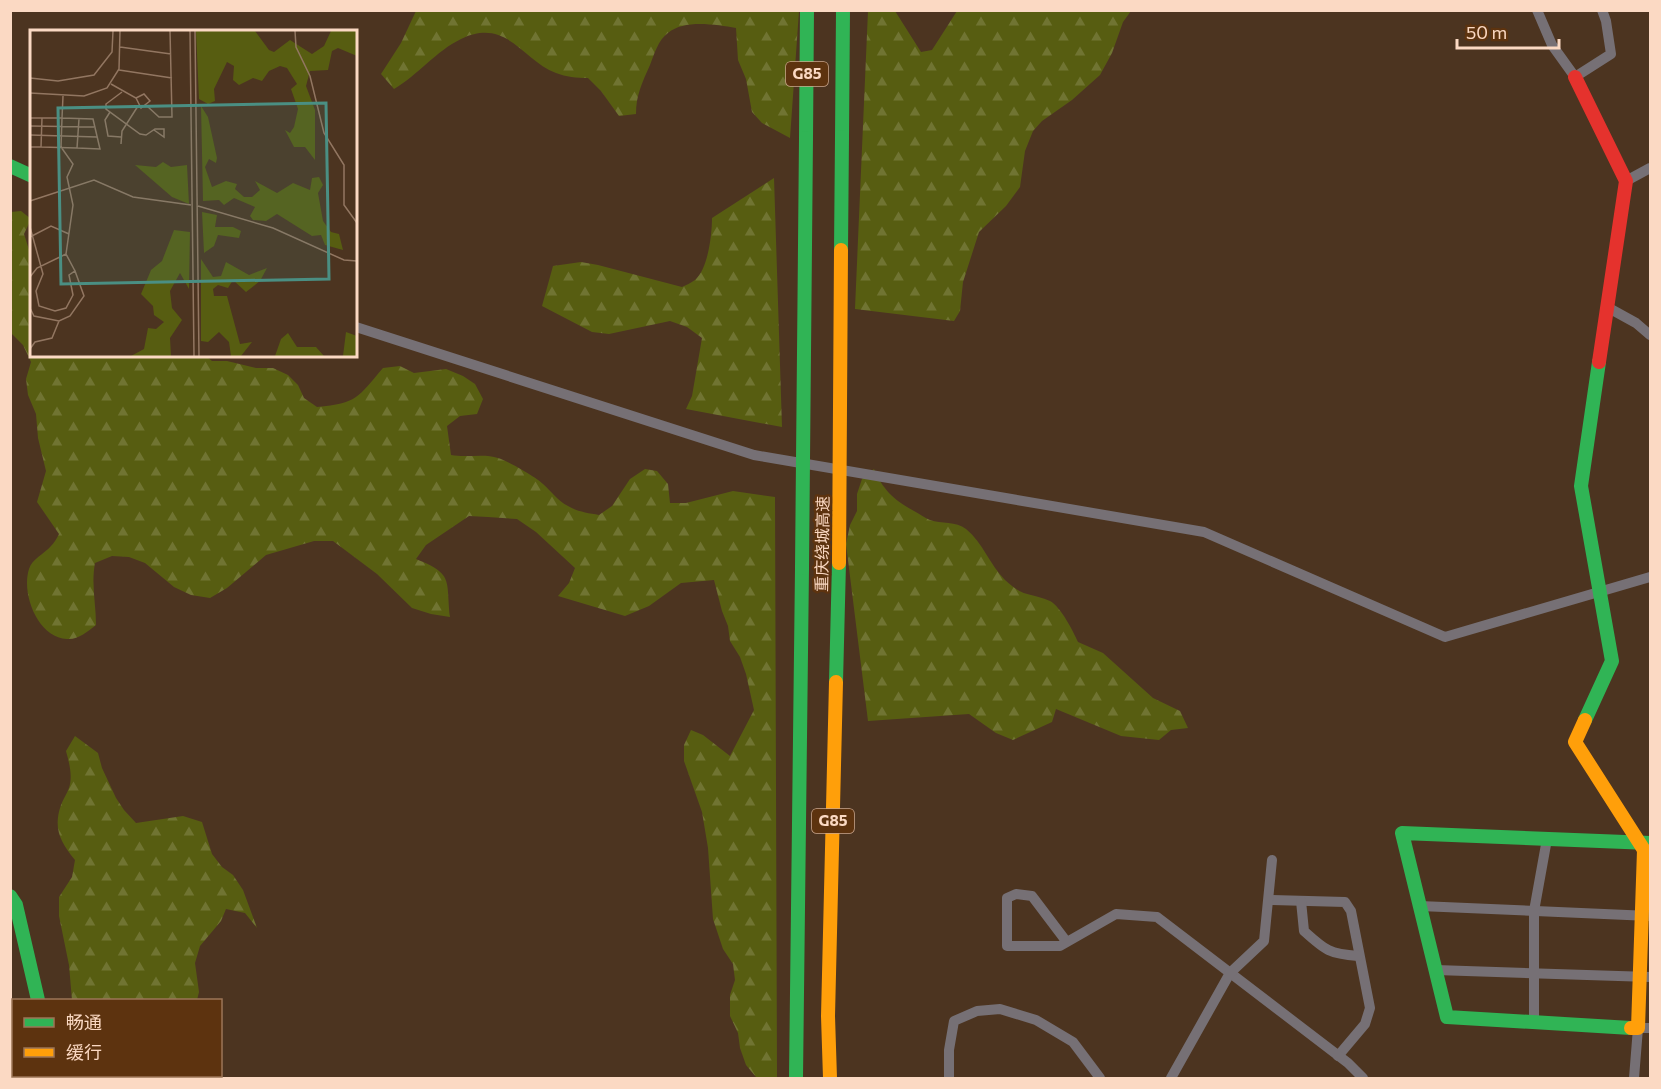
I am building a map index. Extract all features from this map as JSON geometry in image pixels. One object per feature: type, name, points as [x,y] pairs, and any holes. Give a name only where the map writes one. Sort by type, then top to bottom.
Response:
[{"type":"main road","name":"重庆绕城高速","points":[[796,1078],[807,10]]},
{"type":"main road","name":"重庆绕城高速","points":[[830,1078],[828,1016],[839,563],[843,10]]},
{"type":"main road","points":[[1575,77],[1626,181],[1581,486],[1612,661],[1575,742],[1644,850],[1644,1028],[1447,1017],[1402,832],[1547,839],[1650,843]]},
{"type":"main road","points":[[10,166],[30,175]]},
{"type":"main road","points":[[10,896],[16,905],[38,999]]},
{"type":"street","points":[[1537,10],[1552,45],[1575,77],[1611,54],[1602,10]]},
{"type":"street","points":[[1626,181],[1650,168]]},
{"type":"street","points":[[1607,307],[1650,335]]},
{"type":"street","points":[[357,327],[754,455],[1204,532],[1445,637],[1650,577]]},
{"type":"street","points":[[1534,1021],[1534,911],[1547,839]]},
{"type":"street","points":[[1171,1078],[1230,973],[1264,941],[1272,860]]},
{"type":"street","points":[[1066,941],[1032,896],[1016,894],[1006,898],[1007,946],[1060,946],[1116,914],[1157,917],[1338,1056],[1363,1078]]},
{"type":"street","points":[[1272,900],[1345,902],[1351,911],[1370,1008],[1365,1024],[1338,1056]]},
{"type":"street","points":[[1301,901],[1304,931],[1320,945],[1337,955],[1358,956]]},
{"type":"street","points":[[1420,906],[1650,916]]},
{"type":"street","points":[[1436,970],[1650,977]]},
{"type":"street","points":[[949,1078],[949,1050],[954,1021],[977,1011],[1000,1009],[1036,1020],[1073,1042],[1100,1078]]},
{"type":"street","points":[[1634,1078],[1644,1028]]},
{"type":"green space","points":[[416,11],[799,11],[790,138],[762,123],[752,112],[746,79],[738,60],[736,28],[692,24],[668,33],[659,44],[642,83],[636,114],[619,116],[601,91],[588,78],[556,73],[544,67],[513,43],[490,33],[477,34],[452,44],[394,89],[381,74],[401,43]]},
{"type":"green space","points":[[868,11],[895,11],[921,52],[932,50],[957,11],[1131,11],[1123,22],[1112,53],[1100,75],[1072,100],[1042,121],[1033,131],[1025,151],[1020,187],[1006,206],[979,232],[963,282],[960,311],[954,321],[855,309]]},
{"type":"green space","points":[[774,178],[782,427],[686,409],[692,396],[702,338],[687,327],[670,321],[609,334],[592,332],[542,306],[553,266],[581,262],[682,287],[690,283],[699,275],[706,260],[712,218]]},
{"type":"green space","points":[[21,211],[30,218],[24,234],[30,253],[30,357],[207,357],[212,361],[227,361],[256,368],[273,368],[288,375],[298,385],[304,398],[317,407],[349,401],[356,397],[383,368],[400,366],[414,373],[446,369],[475,384],[483,399],[477,414],[460,416],[447,426],[451,455],[487,456],[503,460],[534,477],[561,501],[576,510],[599,515],[612,506],[630,479],[645,469],[657,471],[668,484],[670,503],[686,503],[733,491],[775,497],[777,1078],[756,1077],[746,1065],[738,1033],[730,1016],[730,995],[735,980],[733,964],[723,949],[713,919],[708,848],[702,812],[684,761],[684,745],[691,730],[703,735],[730,756],[754,710],[746,674],[740,657],[730,641],[728,626],[714,580],[681,583],[649,606],[625,616],[558,596],[569,583],[575,568],[536,532],[517,519],[469,516],[426,545],[416,559],[437,569],[446,580],[450,617],[412,608],[377,574],[333,541],[314,541],[266,555],[227,588],[210,598],[191,595],[174,587],[145,563],[129,557],[112,556],[95,563],[96,625],[75,638],[57,637],[40,623],[34,613],[27,590],[31,565],[52,545],[59,534],[37,502],[46,471],[38,438],[36,414],[28,395],[26,379],[31,362],[23,345],[11,333],[11,212]]},
{"type":"green space","points":[[874,469],[885,489],[907,507],[930,520],[958,525],[966,529],[1005,580],[1022,592],[1054,604],[1078,642],[1103,653],[1153,698],[1180,711],[1188,728],[1171,730],[1159,740],[1121,736],[1056,709],[1052,722],[1013,740],[996,733],[969,714],[868,721],[846,544],[850,525],[857,511],[857,494],[862,479]]},
{"type":"green space","points":[[75,736],[98,753],[102,768],[116,798],[136,823],[183,816],[202,822],[212,854],[222,867],[233,875],[243,890],[257,928],[245,913],[226,909],[221,921],[200,946],[195,963],[199,992],[197,999],[72,999],[69,965],[59,916],[59,897],[72,877],[75,860],[65,847],[58,828],[61,805],[71,779],[66,751]]},
{"type":"green space","points":[[82,1077],[174,1077],[174,1078]]},
{"type":"traffic: fast","points":[[806,138],[807,10]]},
{"type":"traffic: fast","points":[[842,137],[843,10]]},
{"type":"traffic: fast","points":[[841,250],[842,137]]},
{"type":"traffic: fast","points":[[802,568],[806,138]]},
{"type":"traffic: fast","points":[[10,166],[30,175]]},
{"type":"traffic: fast","points":[[1585,720],[1612,661],[1581,486],[1599,362]]},
{"type":"traffic: fast","points":[[836,682],[839,563]]},
{"type":"traffic: fast","points":[[796,1078],[802,568]]},
{"type":"traffic: fast","points":[[1631,1028],[1447,1017],[1402,833],[1650,843]]},
{"type":"traffic: fast","points":[[10,896],[16,905],[38,999]]},
{"type":"traffic: slow","points":[[839,563],[841,250]]},
{"type":"traffic: slow","points":[[830,1078],[828,1016],[836,682]]},
{"type":"traffic: slow","points":[[1585,720],[1575,742],[1644,850],[1638,1028],[1631,1028]]},
{"type":"traffic: jam","points":[[1575,77],[1626,181],[1599,362]]}]
